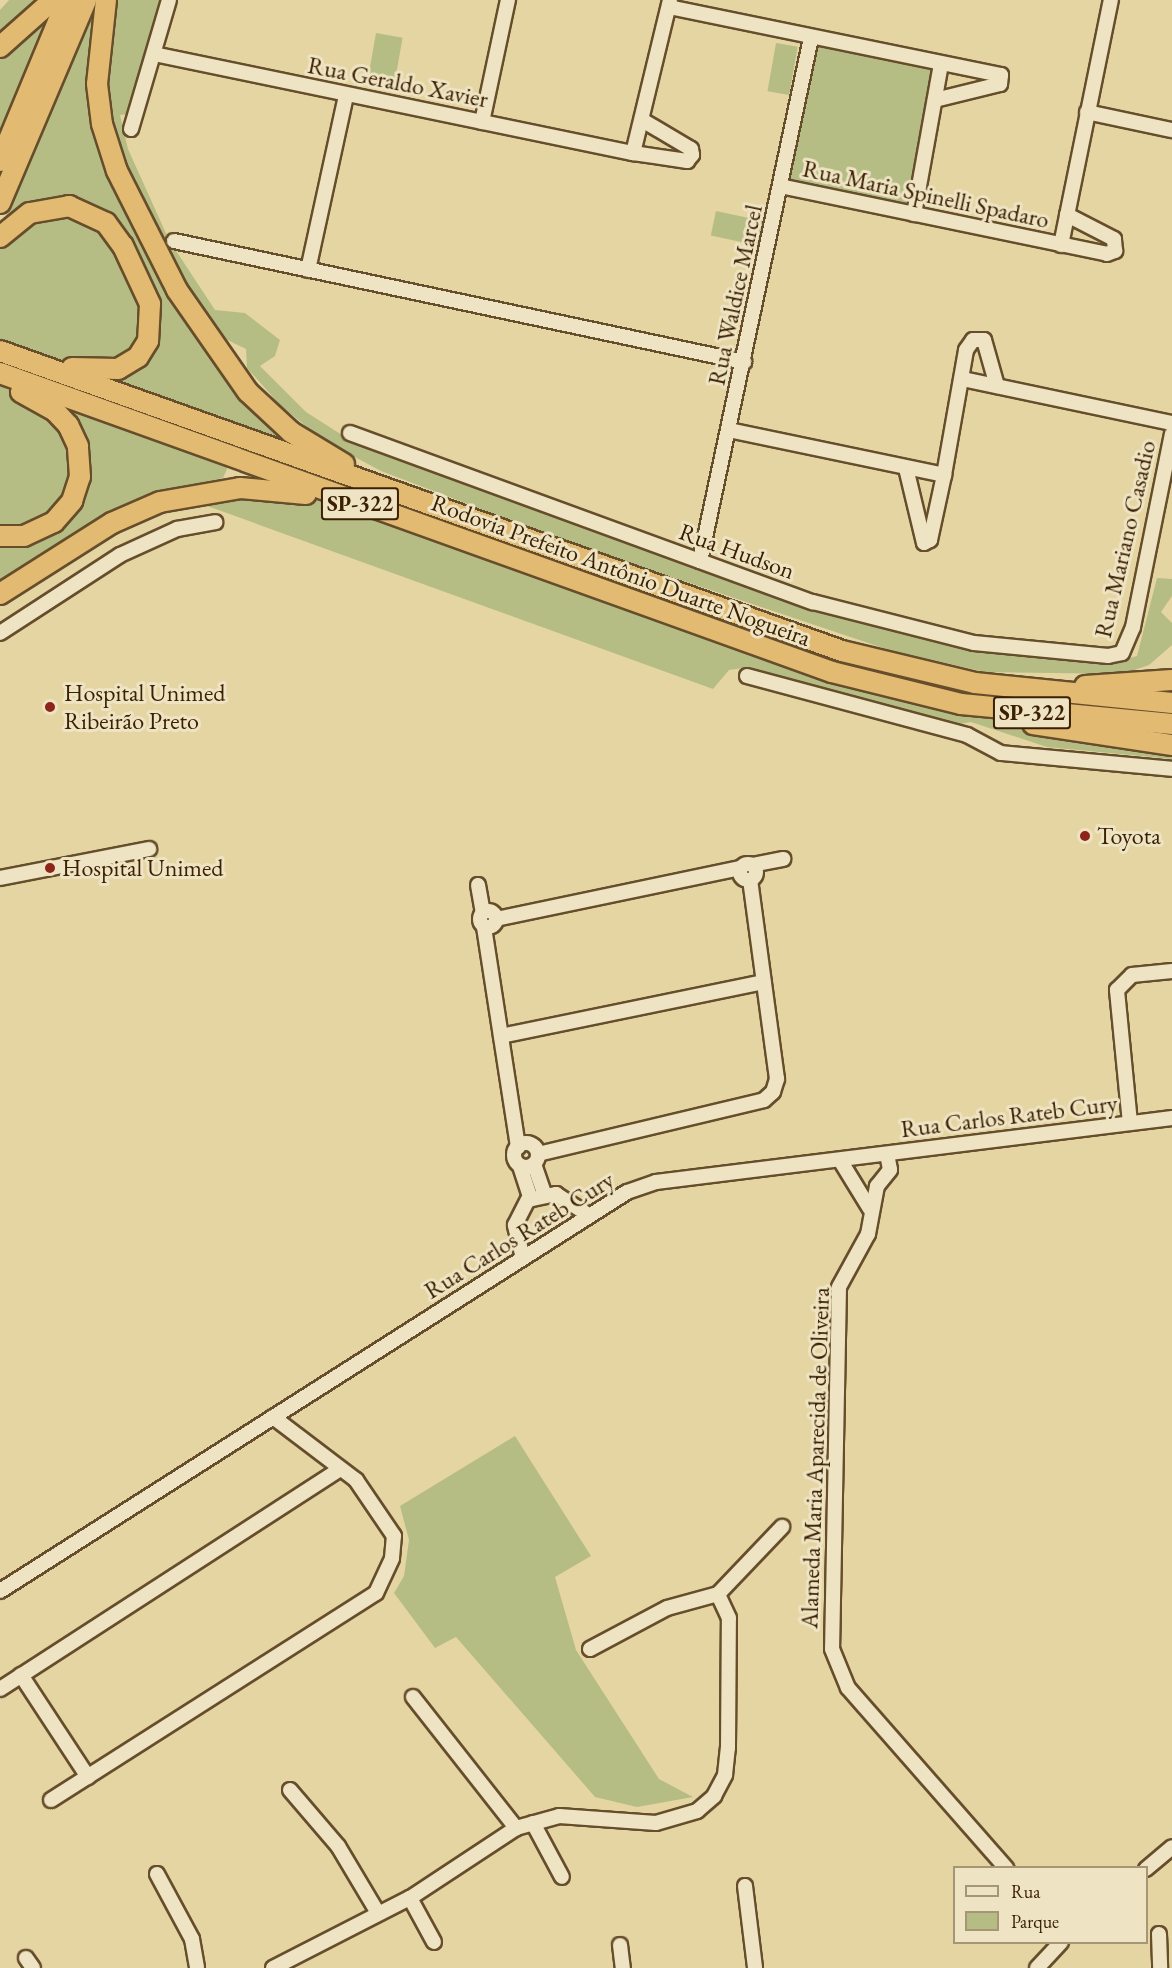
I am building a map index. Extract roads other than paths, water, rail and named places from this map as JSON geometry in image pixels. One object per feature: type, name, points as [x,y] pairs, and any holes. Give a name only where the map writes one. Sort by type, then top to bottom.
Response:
[{"type":"highway","points":[[0,47],[53,0]]},
{"type":"highway","points":[[0,161],[67,0]]},
{"type":"highway","points":[[0,203],[86,0]]},
{"type":"highway","points":[[106,0],[97,84],[109,150],[195,322],[249,392],[291,432],[329,457],[445,510]]},
{"type":"highway","points":[[0,237],[15,222],[45,208],[69,206],[93,214],[123,246],[147,296],[152,320],[138,357],[109,371],[86,371],[0,351]]},
{"type":"highway","name":"Rodovia Prefeito Antônio Duarte Nogueira","points":[[0,351],[831,647],[975,683],[1172,703]]},
{"type":"highway","name":"Rodovia Prefeito Antônio Duarte Nogueira","points":[[0,373],[740,642],[893,690],[1025,713],[1172,724]]},
{"type":"highway","points":[[0,382],[62,417],[76,440],[81,471],[72,501],[54,522],[24,536],[0,536]]},
{"type":"highway","points":[[0,594],[112,524],[160,502],[213,490],[288,490],[440,532]]},
{"type":"highway","points":[[975,683],[1074,687],[1172,680]]},
{"type":"highway","points":[[893,690],[1070,732],[1172,746]]},
{"type":"street","points":[[131,129],[169,0]]},
{"type":"street","points":[[482,122],[508,0]]},
{"type":"street","name":"Rua Maria Spinelli Spadaro","points":[[1062,245],[1111,0]]},
{"type":"street","points":[[633,153],[670,3],[811,38],[941,64],[994,70],[1001,75],[1000,84],[935,100]]},
{"type":"street","name":"Rua Waldice Marcel","points":[[700,561],[811,38]]},
{"type":"street","name":"Rua Geraldo Xavier","points":[[154,54],[633,153],[687,160],[692,155],[642,120]]},
{"type":"street","points":[[914,214],[941,64]]},
{"type":"street","points":[[308,270],[346,95]]},
{"type":"street","points":[[1087,112],[1172,130]]},
{"type":"street","name":"Rua Maria Spinelli Spadaro","points":[[780,186],[1062,245],[1114,251],[1114,239],[1067,215]]},
{"type":"street","points":[[174,241],[744,362]]},
{"type":"street","points":[[906,468],[924,543],[930,540],[963,380],[966,350],[973,340],[984,340],[997,386]]},
{"type":"street","points":[[963,380],[1172,423]]},
{"type":"street","points":[[729,430],[944,475]]},
{"type":"street","name":"Rua Hudson","points":[[350,434],[700,561],[899,627],[974,643],[1122,653]]},
{"type":"street","name":"Rua Mariano Casadio","points":[[1122,653],[1133,627],[1172,434]]},
{"type":"street","points":[[1157,513],[1172,516]]},
{"type":"street","points":[[0,633],[120,555],[177,529],[215,522]]},
{"type":"street","points":[[747,676],[967,735],[1001,753],[1172,769]]},
{"type":"street","points":[[0,879],[149,849]]},
{"type":"street","points":[[488,919],[783,859]]},
{"type":"street","points":[[478,885],[488,919],[501,1036],[518,1147],[514,1157],[530,1161],[764,1100],[777,1079],[750,880],[756,872],[747,866]]},
{"type":"street","points":[[1130,1124],[1117,990],[1132,975],[1172,970]]},
{"type":"street","points":[[501,1036],[764,982]]},
{"type":"street","name":"Rua Carlos Rateb Cury","points":[[0,1591],[588,1215],[656,1182],[1172,1118]]},
{"type":"street","points":[[518,1147],[531,1145],[531,1199],[515,1225],[523,1258]]},
{"type":"street","name":"Alameda Maria Aparecida de Oliveira","points":[[887,1154],[890,1170],[878,1186],[870,1209],[868,1234],[839,1287],[832,1649],[848,1688],[1004,1866]]},
{"type":"street","points":[[840,1160],[843,1173],[859,1187],[870,1209]]},
{"type":"street","points":[[530,1161],[544,1193]]},
{"type":"street","points":[[859,1187],[878,1186]]},
{"type":"street","points":[[531,1199],[544,1193],[568,1198],[588,1215]]},
{"type":"street","points":[[51,1800],[376,1593],[392,1558],[394,1536],[356,1480],[338,1470],[273,1417]]},
{"type":"street","points":[[0,1689],[338,1470]]},
{"type":"street","points":[[590,1649],[667,1608],[718,1594],[782,1527]]},
{"type":"street","points":[[273,1968],[410,1898],[516,1828],[559,1816],[676,1820],[714,1796],[725,1775],[731,1662],[729,1618],[718,1594]]},
{"type":"street","points":[[21,1675],[88,1777]]},
{"type":"street","points":[[413,1697],[516,1828]]},
{"type":"street","points":[[290,1790],[338,1846],[378,1913]]},
{"type":"street","points":[[533,1822],[562,1877]]},
{"type":"street","points":[[1148,1867],[1172,1847]]},
{"type":"street","points":[[157,1874],[192,1939],[198,1968]]},
{"type":"street","points":[[745,1886],[755,1968]]},
{"type":"street","points":[[410,1898],[434,1942]]},
{"type":"street","points":[[1159,1934],[1160,1968]]},
{"type":"street","points":[[1037,1968],[1059,1944]]},
{"type":"street","points":[[620,1945],[623,1968]]},
{"type":"place","name":"Hospital Unimed Ribeirão Preto","points":[[50,707]]},
{"type":"place","name":"Toyota","points":[[1085,836]]},
{"type":"place","name":"Hospital Unimed","points":[[50,868]]}]
